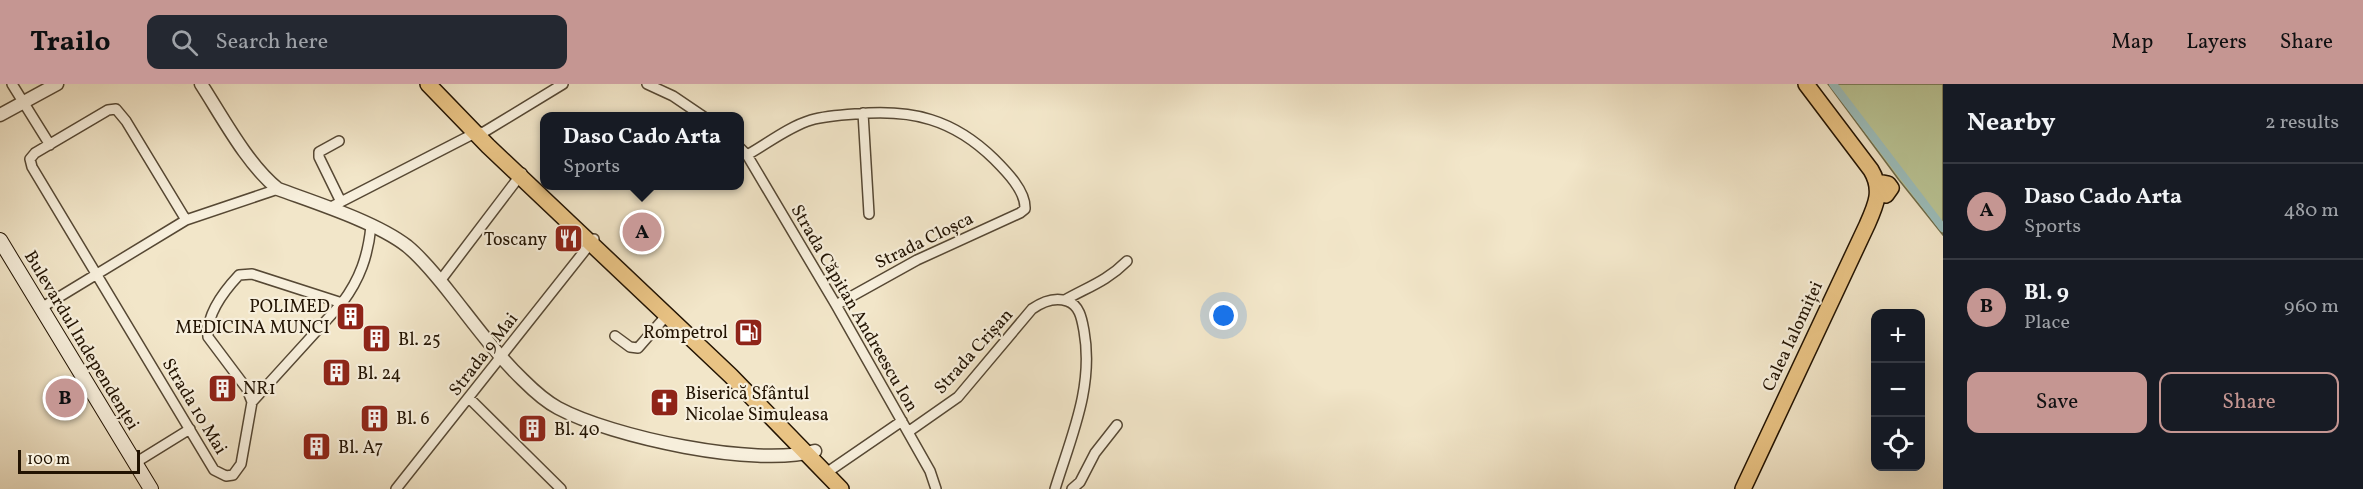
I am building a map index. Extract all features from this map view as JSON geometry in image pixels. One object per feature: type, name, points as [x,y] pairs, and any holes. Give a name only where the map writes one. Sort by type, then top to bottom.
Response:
[{"type":"main road","points":[[429,84],[811,452],[841,489]]},
{"type":"main road","points":[[438,84],[479,132]]},
{"type":"main road","points":[[1806,84],[1866,163],[1881,190]]},
{"type":"main road","points":[[1817,84],[1881,190]]},
{"type":"main road","name":"Calea Ialomiței","points":[[1743,489],[1881,190]]},
{"type":"main road","name":"Calea Ialomiței","points":[[1752,489],[1881,190]]},
{"type":"main road","name":"Bulevardul Independenței","points":[[0,240],[152,489]]},
{"type":"main road","points":[[592,241],[666,316],[851,489]]},
{"type":"street","points":[[12,84],[50,145],[108,110],[120,111],[186,220]]},
{"type":"street","points":[[0,116],[57,84]]},
{"type":"street","points":[[201,84],[256,167],[278,189],[371,226],[407,246],[440,281],[501,357],[548,402],[583,419],[604,426],[695,448],[771,455],[811,452]]},
{"type":"street","points":[[329,208],[479,132],[562,84]]},
{"type":"street","points":[[647,84],[672,96],[696,112]]},
{"type":"street","name":"Strada Cloșca","points":[[836,305],[917,260],[1020,213],[1025,205],[1011,178],[998,163],[971,141],[947,126],[919,115],[897,111],[863,113]]},
{"type":"street","points":[[747,155],[811,120],[863,113],[869,214]]},
{"type":"street","points":[[339,141],[319,152],[319,157],[341,202]]},
{"type":"street","name":"Strada 10 Mai","points":[[50,145],[30,159],[32,167],[214,470],[226,476],[233,475],[241,464],[252,402]]},
{"type":"street","name":"Strada Căpitan Andreescu Ion","points":[[744,152],[836,305],[930,471],[936,489]]},
{"type":"street","points":[[440,281],[521,173]]},
{"type":"street","points":[[41,308],[186,220],[278,189]]},
{"type":"street","points":[[342,303],[252,274],[238,275],[228,286],[212,313],[207,329],[208,337],[247,389],[252,402],[342,303],[363,269],[371,226]]},
{"type":"street","name":"Strada 9 Mai","points":[[396,489],[592,241]]},
{"type":"street","name":"Strada Crișan","points":[[908,432],[958,397],[1032,309],[1047,301],[1065,300],[1098,285],[1127,261]]},
{"type":"street","points":[[1055,489],[1083,398],[1088,374],[1083,321],[1079,311],[1072,303],[1065,300]]},
{"type":"street","points":[[615,336],[630,347],[638,348],[666,316]]},
{"type":"street","points":[[469,398],[561,489]]},
{"type":"street","points":[[832,469],[902,421]]},
{"type":"street","points":[[1072,489],[1080,482],[1095,453],[1117,425]]},
{"type":"street","points":[[135,463],[190,429]]},
{"type":"green space","points":[[1828,84],[1943,84],[1943,235],[1899,180]]},
{"type":"waterway","points":[[1833,84],[1943,228]]},
{"type":"place","name":"Daso Cado Arta","points":[[642,232]]},
{"type":"place","name":"Toscany","points":[[568,239]]},
{"type":"place","name":"POLIMED MEDICINA MUNCI","points":[[351,316]]},
{"type":"place","name":"Rompetrol","points":[[749,332]]},
{"type":"place","name":"Bl. 25","points":[[377,339]]},
{"type":"place","name":"Bl. 24","points":[[336,373]]},
{"type":"place","name":"NR1","points":[[222,388]]},
{"type":"place","name":"Bl. 9","points":[[65,398]]},
{"type":"place","name":"Biserică Sfântul Nicolae Simuleasa","points":[[664,403]]},
{"type":"place","name":"Bl. 6","points":[[375,418]]},
{"type":"place","name":"Bl. 40","points":[[533,429]]},
{"type":"place","name":"Bl. A7","points":[[317,447]]}]
